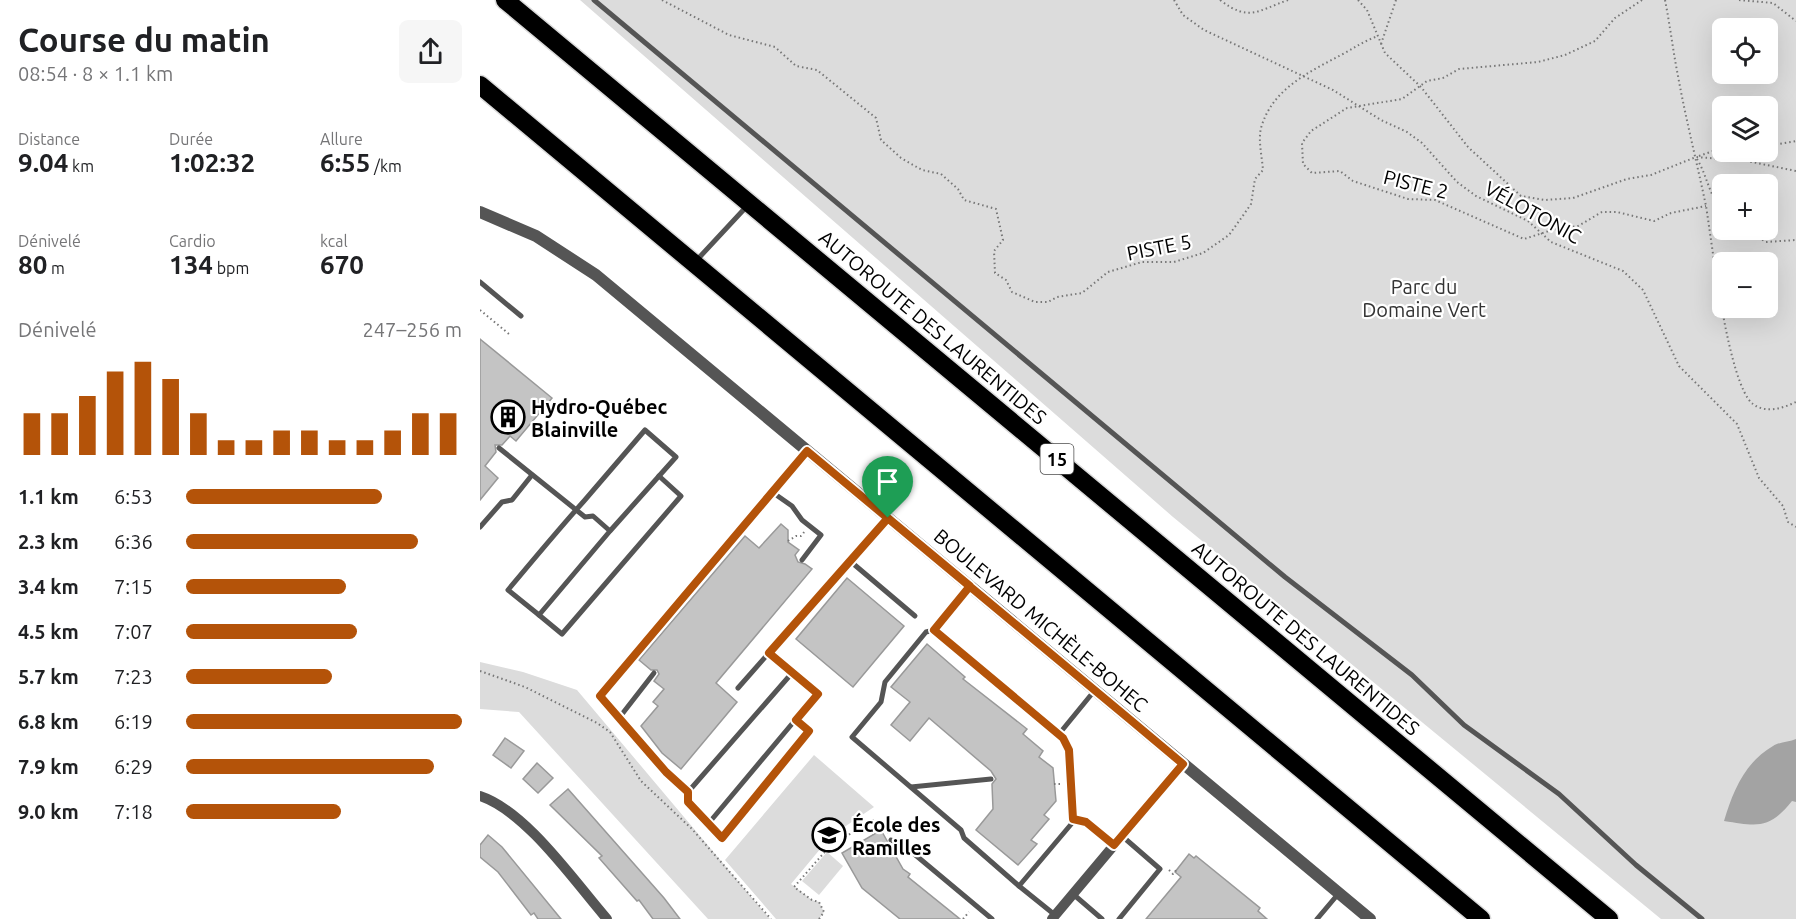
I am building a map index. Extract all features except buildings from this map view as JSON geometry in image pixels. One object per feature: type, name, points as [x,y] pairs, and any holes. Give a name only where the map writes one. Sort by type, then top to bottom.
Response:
[{"type":"highway","name":"AUTOROUTE DES LAURENTIDES","points":[[505,0],[1608,919]]},
{"type":"highway","points":[[480,85],[1481,919]]},
{"type":"street","name":"BOULEVARD MICHÈLE-BOHEC","points":[[480,212],[536,236],[582,264],[1370,919]]},
{"type":"street","points":[[1053,917],[1183,764]]},
{"type":"street","points":[[480,796],[495,801],[517,817],[607,919]]},
{"type":"lane","points":[[594,0],[1285,577],[1412,675],[1464,725],[1559,794],[1636,865],[1702,919]]},
{"type":"lane","points":[[694,263],[749,204]]},
{"type":"lane","points":[[480,282],[521,316]]},
{"type":"lane","points":[[539,615],[610,531],[659,476],[676,457],[645,430],[508,590],[562,634],[681,496],[659,476]]},
{"type":"lane","points":[[499,448],[585,517],[592,516],[610,531]]},
{"type":"lane","points":[[688,792],[666,772],[600,696],[807,451]]},
{"type":"lane","points":[[480,527],[501,502],[512,500],[532,475]]},
{"type":"lane","points":[[772,492],[792,506],[802,520],[821,535],[802,560]]},
{"type":"lane","points":[[738,688],[888,518]]},
{"type":"lane","points":[[850,561],[915,616]]},
{"type":"lane","points":[[970,586],[934,630],[926,632],[885,681],[881,702],[852,737],[961,830],[964,838],[1053,917]]},
{"type":"lane","points":[[934,630],[1059,734],[1069,750],[1073,819],[1070,828],[1020,886]]},
{"type":"lane","points":[[708,824],[818,694],[769,653]]},
{"type":"lane","points":[[792,672],[688,792],[688,802],[722,838],[809,731],[796,720]]},
{"type":"lane","points":[[619,718],[654,673]]},
{"type":"lane","points":[[1059,734],[1095,690]]},
{"type":"lane","points":[[910,787],[991,779]]},
{"type":"lane","points":[[1073,819],[1086,822],[1114,845]]},
{"type":"lane","points":[[1119,919],[1160,869],[1122,836]]},
{"type":"lane","points":[[891,840],[907,848],[992,919]]},
{"type":"lane","points":[[1317,919],[1339,893]]},
{"type":"lane","points":[[1073,894],[1102,919]]},
{"type":"path","name":"PISTE 5","points":[[662,0],[729,35],[775,47],[796,66],[817,70],[876,118],[881,140],[901,158],[922,171],[941,174],[958,189],[964,200],[996,209],[1004,240],[994,251],[995,273],[1006,280],[1012,292],[1035,303],[1082,294],[1108,272],[1142,262],[1174,262],[1203,253],[1228,235],[1251,204],[1255,179],[1263,170],[1260,131],[1264,119],[1281,94],[1303,75],[1360,42],[1378,36]]},
{"type":"path","name":"VÉLOTONIC","points":[[1174,0],[1183,15],[1204,30],[1303,75],[1422,143],[1457,182],[1476,196],[1528,221],[1551,242],[1566,250],[1623,271],[1643,290],[1679,366],[1737,424],[1759,478],[1783,506],[1788,522],[1796,527]]},
{"type":"path","points":[[1220,0],[1236,12],[1253,13],[1288,0]]},
{"type":"path","points":[[1358,0],[1367,10],[1386,53],[1421,87],[1468,147],[1521,196],[1545,200],[1573,198],[1627,179],[1652,175],[1712,152]]},
{"type":"path","points":[[1381,44],[1396,0]]},
{"type":"path","name":"PISTE 2","points":[[1642,0],[1615,18],[1595,41],[1565,56],[1538,62],[1459,69],[1443,78],[1427,81],[1402,99],[1358,105],[1326,119],[1311,130],[1302,143],[1303,164],[1312,173],[1340,171],[1353,181],[1408,199],[1435,200],[1524,239],[1541,233],[1578,226],[1602,212],[1617,212],[1654,221],[1671,213],[1706,206]]},
{"type":"path","points":[[1665,0],[1706,206],[1723,315],[1744,394],[1753,404],[1765,409],[1783,408],[1796,402]]},
{"type":"path","points":[[1739,0],[1773,3],[1796,21]]},
{"type":"path","points":[[1778,144],[1796,141]]},
{"type":"path","points":[[1696,158],[1747,161],[1796,171]]},
{"type":"path","points":[[1696,158],[1704,170],[1712,193]]},
{"type":"path","points":[[1763,240],[1766,242],[1796,240]]},
{"type":"path","points":[[481,312],[509,334]]},
{"type":"path","points":[[788,541],[801,536]]},
{"type":"path","points":[[480,671],[525,687],[597,723],[610,732],[641,781],[699,837],[771,919]]},
{"type":"path","points":[[1054,784],[1062,784]]},
{"type":"path","points":[[819,919],[824,912],[819,902],[794,887],[830,846],[873,820],[878,828],[884,824],[886,827]]},
{"type":"path","points":[[830,846],[826,837],[834,831]]},
{"type":"path","points":[[1168,869],[1173,874],[1178,868]]},
{"type":"path","points":[[814,900],[819,895]]},
{"type":"green space","name":"Parc du Domaine Vert","points":[[580,0],[1796,0],[1796,919],[1661,919],[1173,517]]},
{"type":"green space","points":[[480,662],[523,672],[577,690],[770,919],[708,919],[519,712],[480,709]]},
{"type":"green space","points":[[814,755],[874,807],[831,836],[791,884],[812,900],[819,902],[824,912],[819,919],[776,919],[725,860]]},
{"type":"green space","points":[[827,852],[843,866],[819,895],[802,881]]},
{"type":"shaded area","points":[[1796,739],[1796,802],[1792,801],[1776,817],[1762,824],[1724,821],[1741,778],[1755,760],[1775,745]]},
{"type":"place","name":"Hydro-Québec Blainville","points":[[508,417]]},
{"type":"place","name":"École des Ramilles","points":[[829,835]]},
{"type":"route","points":[[888,518],[769,653],[818,694],[796,720],[809,731],[722,838],[688,802],[688,792],[672,779],[600,696],[807,451],[912,538],[970,586],[1183,764],[1114,845],[1086,822],[1073,819],[1069,750],[1063,738],[934,630],[970,586],[888,518]]}]
